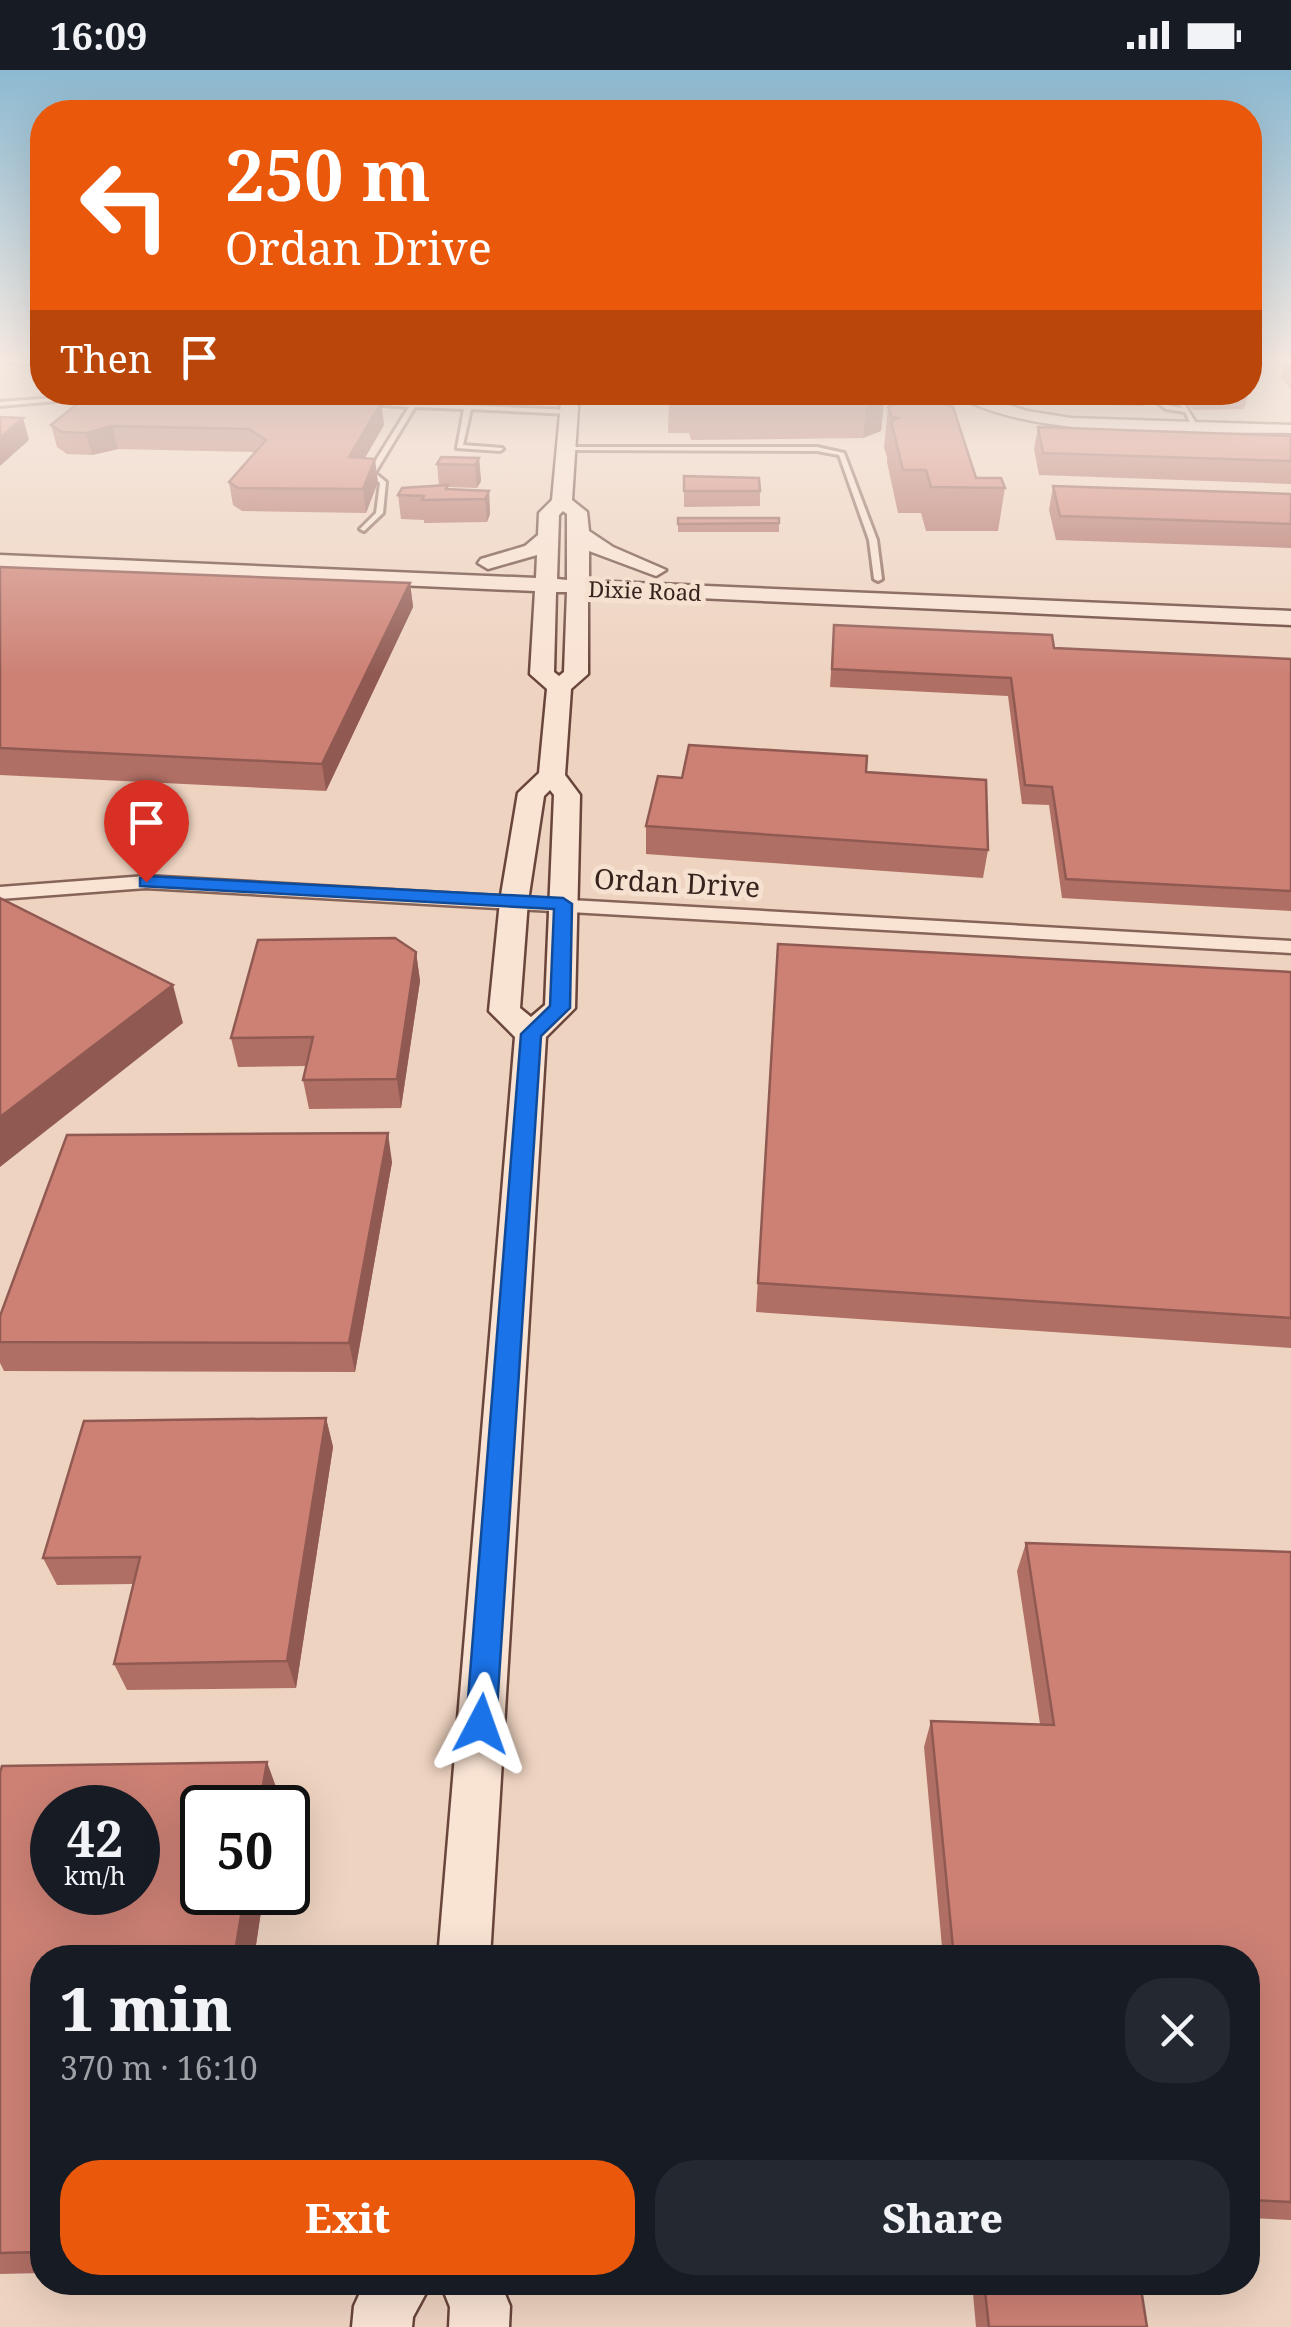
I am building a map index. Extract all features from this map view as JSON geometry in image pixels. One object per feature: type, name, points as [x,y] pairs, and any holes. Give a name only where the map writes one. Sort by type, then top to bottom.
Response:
[{"type":"main road","points":[[559,686],[542,674],[549,513],[562,502],[565,464]]},
{"type":"main road","points":[[559,686],[576,674],[579,533],[576,512],[562,502]]},
{"type":"main road","points":[[579,533],[620,560],[656,570]]},
{"type":"main road","points":[[488,563],[519,556],[549,536]]},
{"type":"main road","name":"Dixie Road","points":[[0,544],[488,563],[547,576]]},
{"type":"main road","name":"Dixie Road","points":[[0,561],[430,580],[547,576],[647,591],[1291,618]]},
{"type":"main road","name":"Dixie Road","points":[[576,578],[656,570],[1291,596]]},
{"type":"main road","points":[[430,580],[512,598],[530,611],[545,630]]},
{"type":"main road","points":[[575,617],[594,602],[647,591]]},
{"type":"main road","points":[[465,1945],[531,1034],[560,1008],[567,795],[552,776],[559,686]]},
{"type":"main road","points":[[531,1034],[504,1011],[514,901],[530,793],[552,776]]},
{"type":"main road","points":[[382,2327],[384,2306],[393,2295]]},
{"type":"main road","points":[[475,2295],[480,2306],[479,2327]]},
{"type":"street","name":"Ordan Drive","points":[[0,893],[146,882],[1291,947]]},
{"type":"lane","points":[[364,529],[379,513],[383,482],[372,474],[378,464]]},
{"type":"lane","points":[[846,464],[874,540],[878,579]]},
{"type":"building","points":[[245,464],[373,464],[363,489],[238,488],[229,482]]},
{"type":"building","points":[[902,464],[972,464],[976,478],[1001,478],[1005,488],[931,487],[926,470],[903,470]]},
{"type":"building","points":[[684,476],[759,478],[760,491],[684,491]]},
{"type":"building","points":[[448,485],[446,489],[489,491],[485,499],[422,500],[424,496],[398,495],[402,488]]},
{"type":"building","points":[[1053,486],[1291,494],[1291,524],[1060,516]]},
{"type":"building","points":[[678,518],[779,518],[779,523],[678,524]]},
{"type":"building","points":[[0,567],[410,583],[322,764],[0,748]]},
{"type":"building","points":[[834,625],[1052,635],[1054,648],[1291,659],[1291,891],[1066,879],[1052,787],[1025,785],[1011,678],[832,669]]},
{"type":"building","points":[[689,745],[867,756],[866,772],[986,780],[988,850],[646,826],[658,776],[682,778]]},
{"type":"building","points":[[0,898],[173,985],[0,1117]]},
{"type":"building","points":[[395,938],[416,952],[397,1079],[303,1080],[313,1037],[231,1038],[258,940]]},
{"type":"building","points":[[778,944],[1291,972],[1291,1318],[758,1283]]},
{"type":"building","points":[[388,1133],[349,1343],[0,1342],[0,1316],[67,1135]]},
{"type":"building","points":[[326,1418],[287,1661],[114,1664],[140,1557],[43,1558],[84,1421]]},
{"type":"building","points":[[1026,1543],[1291,1552],[1291,2202],[1260,2201],[1260,1945],[953,1945],[931,1721],[1054,1725]]},
{"type":"building","points":[[267,1762],[263,1785],[180,1785],[180,1915],[241,1915],[236,1945],[30,1945],[30,2252],[0,2253],[2,1766]]},
{"type":"building","points":[[985,2295],[1142,2295],[1147,2327],[989,2327]]},
{"type":"route","points":[[146,882],[563,904],[560,1008],[531,1034],[481,1724]]}]
